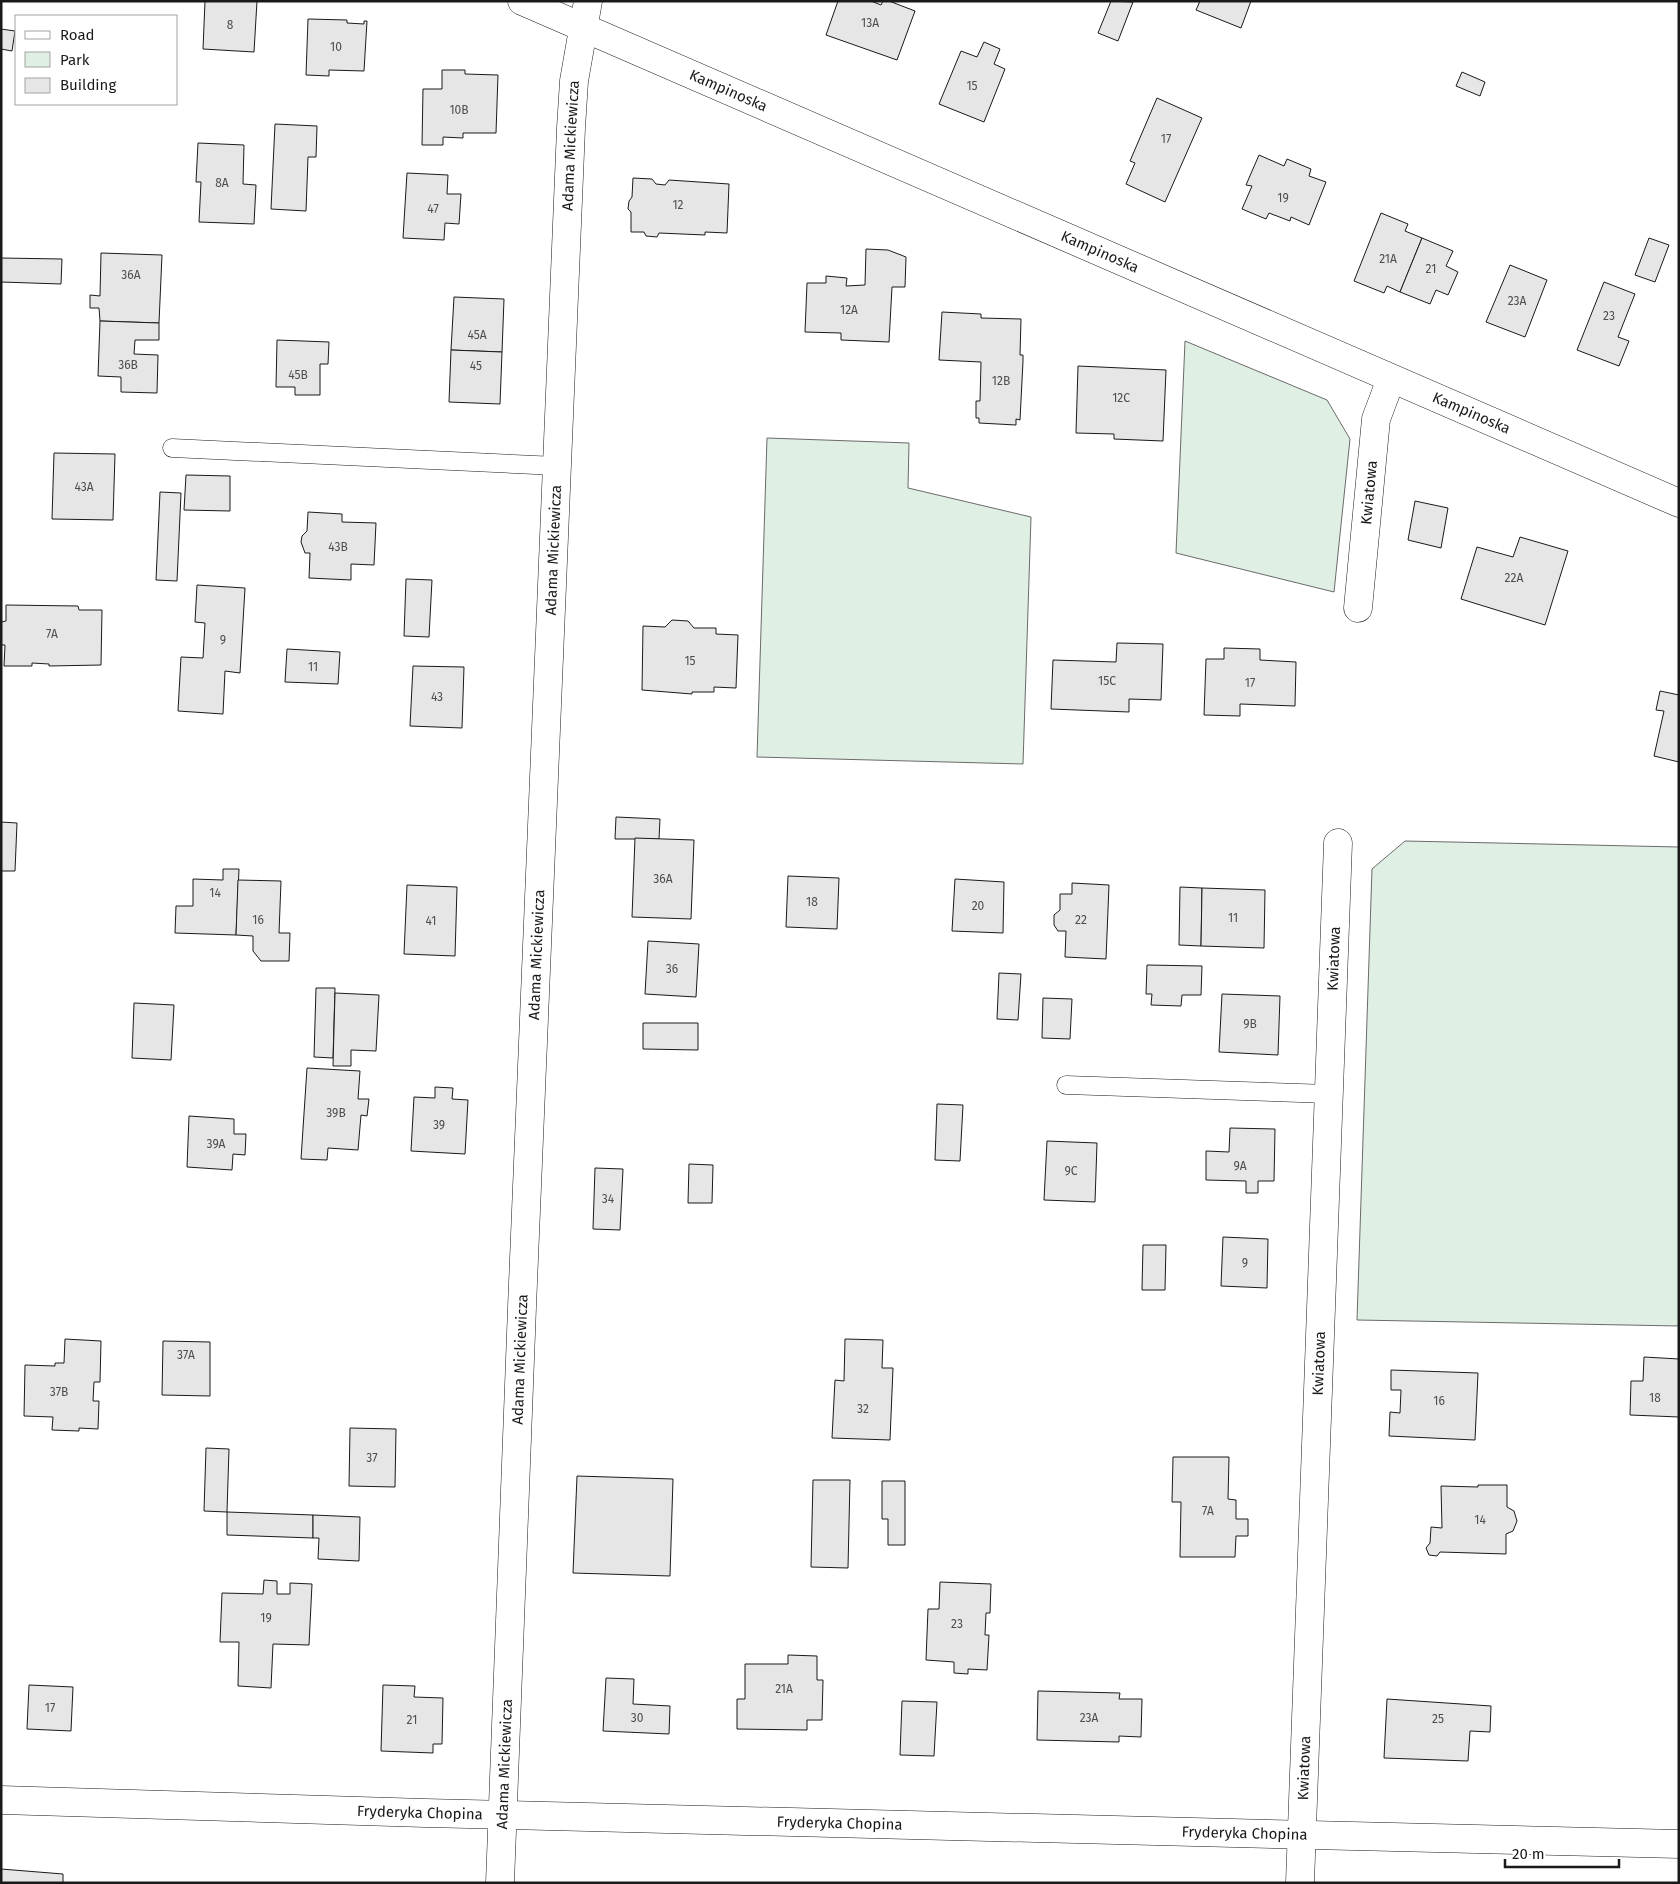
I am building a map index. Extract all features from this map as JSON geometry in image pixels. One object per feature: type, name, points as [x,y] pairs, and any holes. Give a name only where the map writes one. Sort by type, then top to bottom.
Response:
[{"type":"street","name":"Kampinoska","points":[[522,1],[1679,503]]},
{"type":"street","name":"Adama Mickiewicza","points":[[500,1883],[522,1307],[574,88],[582,28],[588,1]]},
{"type":"street","name":"Kwiatowa","points":[[1358,608],[1376,419],[1391,379]]},
{"type":"street","name":"Kwiatowa","points":[[1300,1883],[1338,843]]},
{"type":"street","name":"Fryderyka Chopina","points":[[1,1800],[504,1815],[1679,1844]]},
{"type":"lane","points":[[172,448],[557,466]]},
{"type":"lane","points":[[1066,1085],[1329,1094]]},
{"type":"green space","points":[[1185,341],[1327,400],[1350,439],[1334,592],[1176,553]]},
{"type":"green space","points":[[767,438],[909,443],[908,488],[1031,517],[1023,764],[757,757]]},
{"type":"green space","points":[[1405,841],[1679,847],[1679,1326],[1357,1320],[1372,869]]},
{"type":"building","points":[[205,1],[257,1],[254,52],[203,49]]},
{"type":"building","points":[[838,1],[871,1],[881,5],[883,1],[889,1],[915,11],[897,60],[826,35]]},
{"type":"building","points":[[1111,1],[1133,2],[1118,41],[1098,33]]},
{"type":"building","points":[[1200,1],[1251,1],[1241,28],[1196,10]]},
{"type":"building","points":[[308,19],[347,20],[347,23],[364,24],[364,21],[367,21],[364,71],[329,70],[329,76],[306,75]]},
{"type":"building","points":[[1,29],[15,31],[12,51],[1,49]]},
{"type":"building","points":[[984,42],[1000,49],[994,64],[1005,69],[984,122],[939,104],[961,51],[977,57]]},
{"type":"building","points":[[442,70],[465,70],[465,74],[498,75],[496,133],[463,133],[463,138],[443,137],[443,145],[422,145],[423,89],[442,89]]},
{"type":"building","points":[[1462,72],[1485,82],[1480,96],[1456,86]]},
{"type":"building","points":[[1157,98],[1202,118],[1165,202],[1126,184],[1135,163],[1130,161]]},
{"type":"building","points":[[275,124],[317,126],[316,157],[308,157],[306,211],[271,209]]},
{"type":"building","points":[[198,143],[244,145],[243,184],[256,185],[254,224],[199,222],[201,182],[196,182]]},
{"type":"building","points":[[1259,155],[1284,166],[1287,159],[1311,169],[1309,176],[1326,182],[1309,225],[1291,217],[1290,221],[1269,213],[1266,219],[1242,209],[1252,186],[1246,185]]},
{"type":"building","points":[[407,173],[448,175],[447,194],[461,194],[459,224],[445,223],[444,240],[403,238]]},
{"type":"building","points":[[633,178],[652,179],[656,184],[665,185],[669,180],[729,184],[727,233],[705,232],[705,235],[659,233],[657,237],[646,236],[644,232],[631,232],[631,212],[628,209],[629,201],[632,197]]},
{"type":"building","points":[[1381,213],[1408,224],[1405,231],[1422,238],[1400,292],[1387,286],[1384,293],[1354,281]]},
{"type":"building","points":[[1422,238],[1453,251],[1446,266],[1458,272],[1448,295],[1436,290],[1430,304],[1400,292]]},
{"type":"building","points":[[1649,238],[1669,245],[1655,282],[1635,275]]},
{"type":"building","points":[[866,249],[888,250],[906,257],[905,287],[892,287],[889,342],[841,340],[841,333],[805,332],[807,283],[826,283],[826,276],[847,278],[846,286],[865,285]]},
{"type":"building","points":[[101,253],[162,255],[159,323],[100,321],[99,308],[90,308],[90,295],[100,296]]},
{"type":"building","points":[[1,258],[62,259],[61,284],[1,282]]},
{"type":"building","points":[[1510,265],[1547,280],[1525,337],[1486,322]]},
{"type":"building","points":[[1604,282],[1635,294],[1618,337],[1629,341],[1619,366],[1577,350]]},
{"type":"building","points":[[454,297],[504,299],[502,352],[451,350]]},
{"type":"building","points":[[942,312],[981,314],[981,318],[1021,319],[1020,355],[1023,355],[1023,361],[1020,420],[1016,419],[1016,425],[979,423],[979,418],[976,418],[976,401],[980,401],[981,362],[939,360]]},
{"type":"building","points":[[100,321],[159,323],[159,340],[135,340],[134,354],[158,355],[157,393],[121,392],[121,377],[98,376]]},
{"type":"building","points":[[277,340],[329,342],[328,364],[320,364],[320,395],[295,395],[295,387],[276,387]]},
{"type":"building","points":[[451,350],[502,352],[500,404],[449,402]]},
{"type":"building","points":[[1078,366],[1166,370],[1163,441],[1114,439],[1114,434],[1076,433]]},
{"type":"building","points":[[54,453],[115,454],[113,520],[52,519]]},
{"type":"building","points":[[186,475],[230,476],[230,511],[184,510]]},
{"type":"building","points":[[160,492],[181,493],[177,581],[156,580]]},
{"type":"building","points":[[1415,501],[1448,508],[1441,548],[1408,540]]},
{"type":"building","points":[[308,512],[342,514],[342,522],[376,523],[374,565],[351,564],[351,580],[309,578],[310,553],[305,553],[301,542],[302,536],[307,531]]},
{"type":"building","points":[[1520,537],[1568,551],[1545,625],[1461,599],[1477,547],[1513,557]]},
{"type":"building","points":[[406,579],[432,580],[429,637],[404,636]]},
{"type":"building","points":[[197,585],[245,588],[240,673],[225,671],[223,714],[178,711],[181,657],[203,658],[205,623],[195,622]]},
{"type":"building","points":[[6,605],[78,606],[79,610],[102,610],[101,665],[49,666],[49,664],[32,663],[32,666],[4,666],[5,645],[1,645],[1,622],[6,621]]},
{"type":"building","points":[[672,620],[688,621],[694,628],[716,628],[716,634],[738,635],[736,688],[714,687],[714,692],[692,692],[692,694],[642,690],[643,626],[665,627]]},
{"type":"building","points":[[1117,643],[1163,644],[1161,700],[1129,699],[1129,712],[1051,709],[1053,660],[1116,662]]},
{"type":"building","points":[[1224,648],[1260,649],[1260,660],[1296,662],[1295,706],[1240,704],[1240,716],[1204,715],[1206,659],[1224,659]]},
{"type":"building","points":[[287,649],[340,652],[338,684],[285,682]]},
{"type":"building","points":[[413,666],[464,667],[462,728],[410,726]]},
{"type":"building","points":[[1660,691],[1679,695],[1679,762],[1654,756],[1664,711],[1656,710]]},
{"type":"building","points":[[616,817],[660,819],[659,839],[615,839]]},
{"type":"building","points":[[1,822],[17,823],[15,871],[1,871]]},
{"type":"building","points":[[635,838],[694,840],[691,919],[632,917]]},
{"type":"building","points":[[223,869],[239,869],[236,935],[175,933],[176,906],[193,906],[193,879],[223,880]]},
{"type":"building","points":[[788,876],[839,878],[837,929],[786,927]]},
{"type":"building","points":[[955,879],[1004,882],[1003,933],[952,931]]},
{"type":"building","points":[[238,880],[281,881],[279,933],[290,933],[289,961],[261,961],[253,951],[253,936],[236,935]]},
{"type":"building","points":[[1072,883],[1109,885],[1106,959],[1065,957],[1066,931],[1058,931],[1054,925],[1054,915],[1060,910],[1060,894],[1072,894]]},
{"type":"building","points":[[407,885],[457,887],[455,956],[404,954]]},
{"type":"building","points":[[1180,887],[1202,888],[1201,946],[1179,945]]},
{"type":"building","points":[[1202,888],[1265,890],[1264,948],[1201,946]]},
{"type":"building","points":[[648,941],[699,944],[696,997],[645,994]]},
{"type":"building","points":[[1147,965],[1202,966],[1201,995],[1182,995],[1181,1006],[1151,1005],[1152,994],[1146,994]]},
{"type":"building","points":[[999,973],[1021,974],[1018,1020],[997,1019]]},
{"type":"building","points":[[316,988],[335,988],[333,1058],[314,1057]]},
{"type":"building","points":[[335,993],[379,995],[376,1051],[351,1050],[351,1066],[333,1066]]},
{"type":"building","points":[[1222,994],[1280,996],[1278,1055],[1219,1052]]},
{"type":"building","points":[[1043,998],[1072,999],[1070,1039],[1042,1038]]},
{"type":"building","points":[[134,1003],[174,1005],[171,1060],[132,1058]]},
{"type":"building","points":[[643,1023],[698,1023],[698,1050],[643,1049]]},
{"type":"building","points":[[307,1068],[360,1071],[358,1099],[369,1099],[367,1116],[361,1115],[358,1150],[328,1148],[327,1160],[301,1159]]},
{"type":"building","points":[[435,1087],[453,1088],[452,1099],[468,1100],[465,1154],[411,1151],[414,1097],[435,1098]]},
{"type":"building","points":[[937,1104],[963,1105],[960,1161],[935,1160]]},
{"type":"building","points":[[189,1116],[234,1119],[234,1134],[246,1134],[245,1155],[233,1154],[232,1170],[187,1167]]},
{"type":"building","points":[[1230,1128],[1275,1129],[1274,1181],[1258,1181],[1258,1193],[1246,1193],[1246,1181],[1206,1180],[1206,1151],[1229,1152]]},
{"type":"building","points":[[1047,1141],[1097,1143],[1095,1202],[1044,1200]]},
{"type":"building","points":[[689,1164],[713,1165],[712,1203],[688,1203]]},
{"type":"building","points":[[595,1168],[623,1169],[620,1230],[593,1229]]},
{"type":"building","points":[[1223,1237],[1268,1239],[1267,1288],[1221,1286]]},
{"type":"building","points":[[1143,1245],[1166,1245],[1165,1290],[1142,1290]]},
{"type":"building","points":[[65,1339],[101,1341],[100,1382],[94,1382],[93,1401],[99,1401],[98,1429],[79,1428],[79,1431],[52,1430],[53,1417],[24,1416],[25,1365],[55,1366],[55,1363],[64,1363]]},
{"type":"building","points":[[845,1339],[883,1340],[882,1368],[893,1368],[890,1440],[832,1438],[835,1380],[844,1381]]},
{"type":"building","points":[[163,1341],[210,1342],[210,1396],[162,1395]]},
{"type":"building","points":[[1644,1357],[1679,1359],[1679,1417],[1630,1415],[1631,1381],[1643,1381]]},
{"type":"building","points":[[1391,1370],[1478,1373],[1475,1440],[1389,1436],[1390,1412],[1400,1413],[1401,1390],[1391,1390]]},
{"type":"building","points":[[350,1428],[396,1429],[395,1487],[349,1486]]},
{"type":"building","points":[[206,1448],[229,1449],[227,1512],[204,1511]]},
{"type":"building","points":[[1173,1457],[1229,1457],[1228,1499],[1236,1500],[1236,1519],[1248,1519],[1248,1536],[1236,1536],[1235,1557],[1180,1557],[1181,1502],[1172,1502]]},
{"type":"building","points":[[577,1476],[673,1479],[670,1576],[573,1573]]},
{"type":"building","points":[[813,1480],[850,1480],[848,1568],[811,1567]]},
{"type":"building","points":[[882,1481],[905,1481],[905,1545],[888,1545],[888,1519],[882,1519]]},
{"type":"building","points":[[1478,1485],[1507,1485],[1507,1507],[1514,1511],[1517,1521],[1513,1531],[1506,1534],[1506,1554],[1440,1552],[1437,1556],[1429,1555],[1426,1548],[1430,1543],[1431,1527],[1442,1528],[1441,1486],[1478,1487]]},
{"type":"building","points":[[227,1512],[313,1515],[313,1538],[227,1535]]},
{"type":"building","points":[[313,1515],[360,1517],[359,1561],[318,1559],[319,1538],[313,1538]]},
{"type":"building","points":[[264,1580],[277,1581],[277,1594],[290,1594],[290,1583],[312,1584],[309,1645],[273,1644],[271,1688],[238,1686],[239,1642],[220,1642],[222,1593],[263,1594]]},
{"type":"building","points":[[940,1582],[991,1584],[990,1613],[986,1613],[985,1635],[989,1635],[987,1670],[968,1669],[968,1674],[954,1673],[954,1662],[926,1660],[928,1609],[939,1609]]},
{"type":"building","points":[[788,1655],[817,1656],[817,1680],[823,1680],[822,1720],[807,1720],[807,1730],[737,1729],[737,1699],[745,1699],[745,1664],[788,1664]]},
{"type":"building","points":[[606,1678],[634,1679],[633,1704],[670,1706],[669,1734],[603,1731]]},
{"type":"building","points":[[29,1685],[73,1687],[71,1731],[27,1729]]},
{"type":"building","points":[[383,1685],[415,1686],[414,1697],[443,1698],[442,1744],[433,1744],[433,1753],[381,1751]]},
{"type":"building","points":[[1038,1691],[1120,1693],[1119,1699],[1142,1699],[1141,1737],[1119,1736],[1119,1742],[1037,1740]]},
{"type":"building","points":[[1387,1699],[1491,1706],[1490,1732],[1470,1731],[1468,1761],[1384,1758]]},
{"type":"building","points":[[902,1701],[937,1702],[934,1756],[900,1755]]},
{"type":"building","points":[[1,1869],[63,1874],[63,1883],[1,1883]]}]
